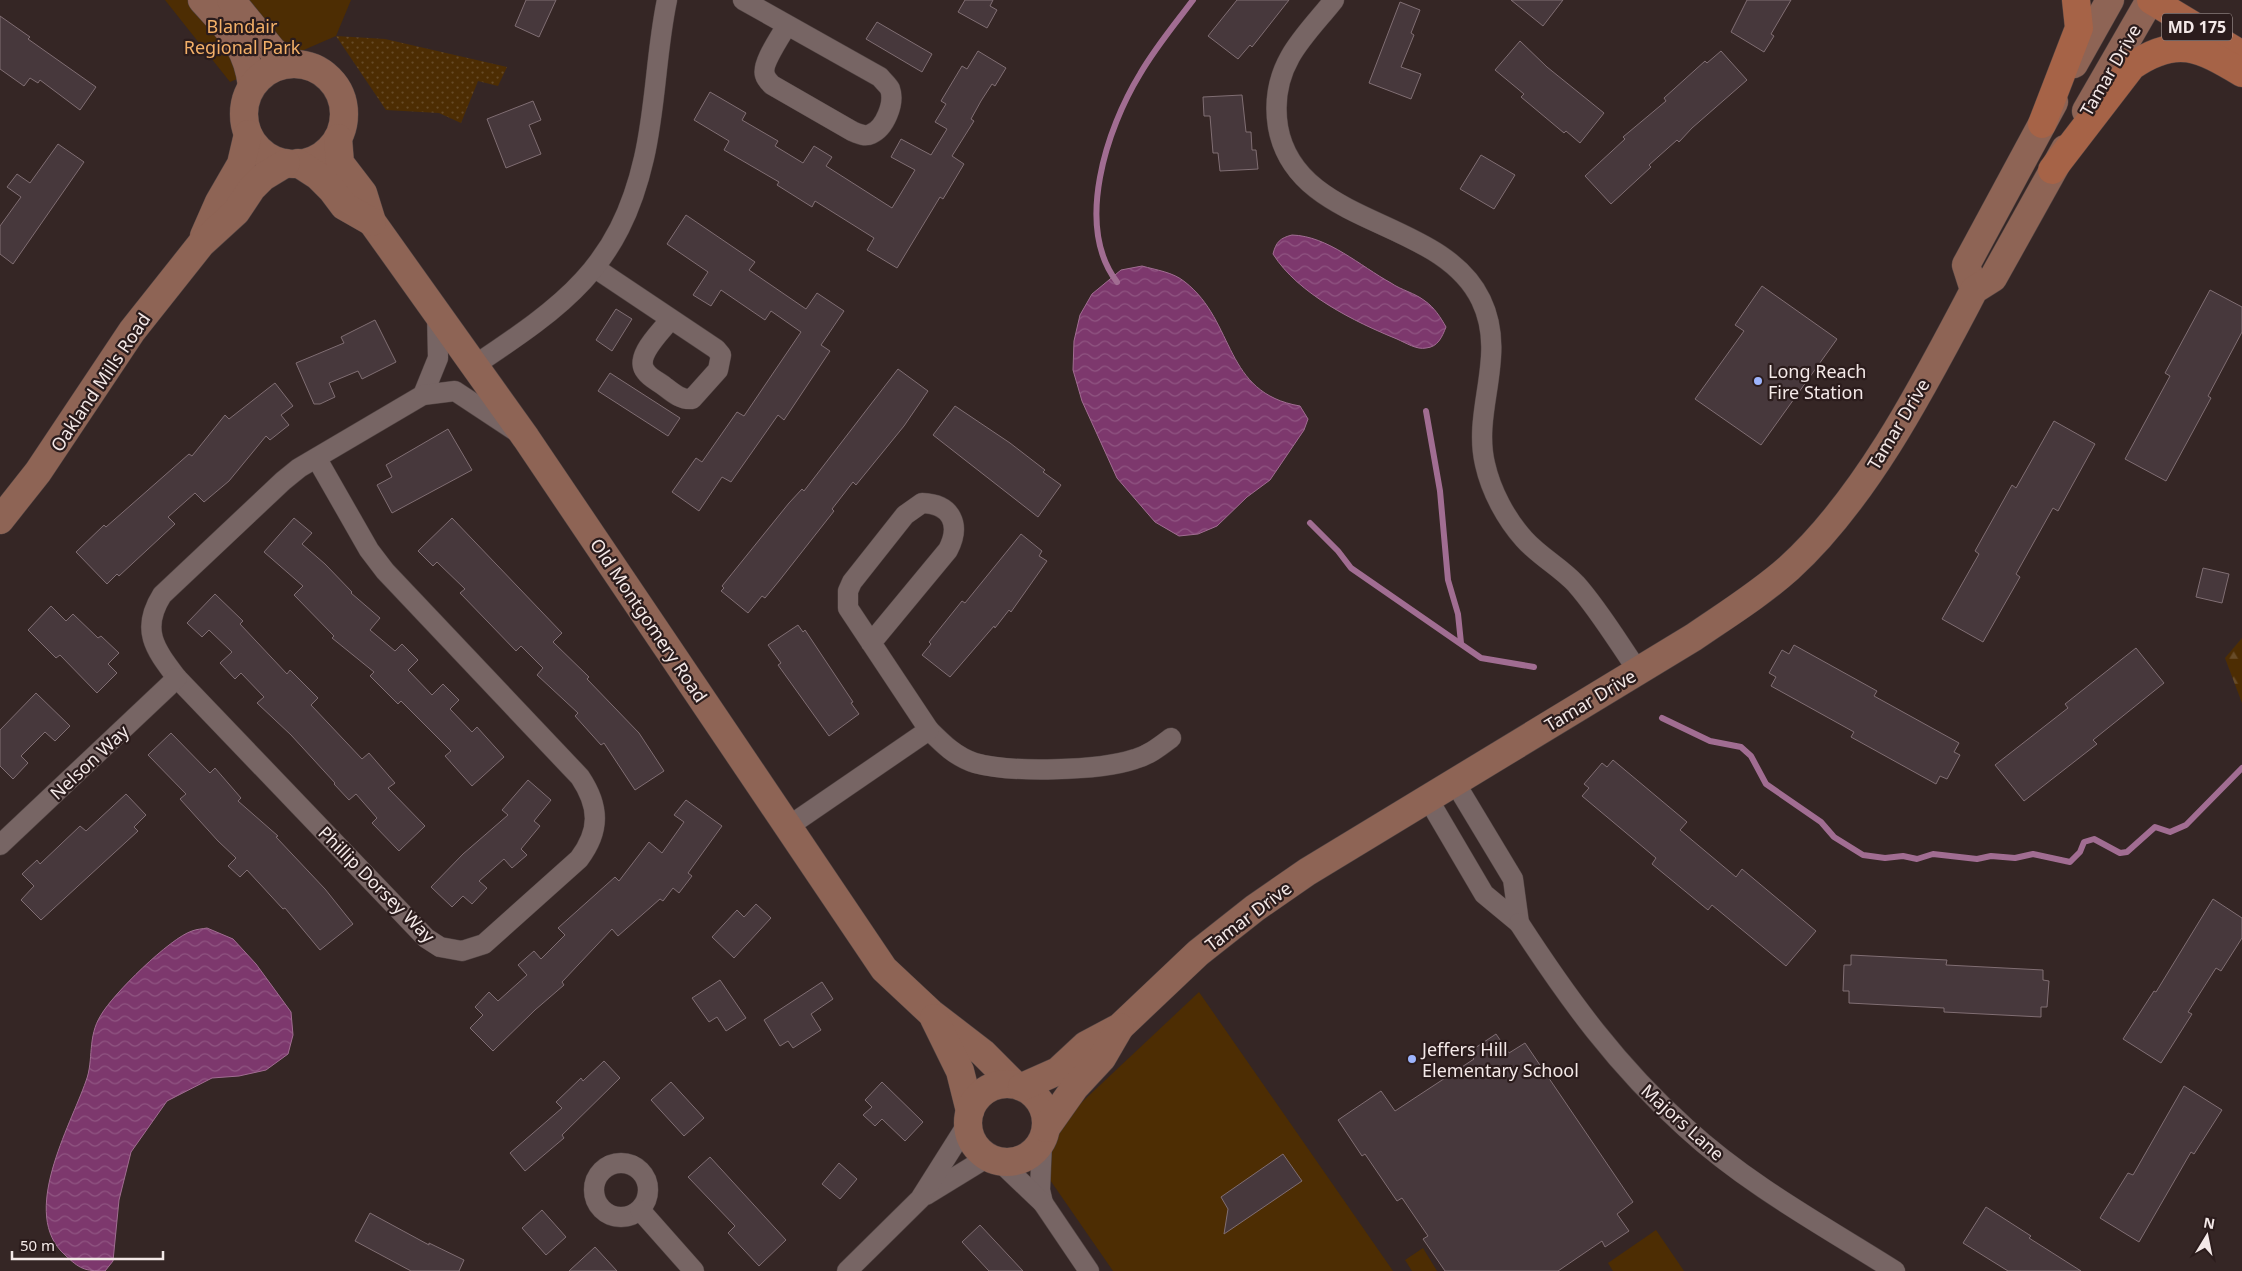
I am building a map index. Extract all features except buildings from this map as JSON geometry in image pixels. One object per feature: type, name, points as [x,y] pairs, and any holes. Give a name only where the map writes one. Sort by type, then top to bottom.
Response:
[{"type":"main road","points":[[2042,124],[2079,28],[2076,0]]},
{"type":"main road","name":"MD 175","points":[[2151,0],[2242,55]]},
{"type":"main road","points":[[2052,170],[2132,66],[2146,56],[2177,48],[2195,48],[2242,73]]},
{"type":"street","points":[[202,0],[242,47],[250,65],[252,86]]},
{"type":"street","points":[[231,0],[272,50],[288,64]]},
{"type":"street","points":[[475,365],[550,314],[574,292],[595,268],[612,244],[636,190],[645,157],[659,44],[667,0]]},
{"type":"street","points":[[743,0],[880,77],[890,89],[891,98],[889,113],[878,129],[871,134],[862,136],[772,85],[767,80],[764,74],[765,65],[787,25]]},
{"type":"street","points":[[1334,0],[1290,56],[1275,96],[1281,142],[1289,161],[1303,179],[1320,192],[1432,251],[1470,280],[1481,299],[1490,326],[1492,368],[1485,403],[1483,435],[1485,463],[1495,493],[1507,518],[1525,540],[1575,583],[1638,671]]},
{"type":"street","name":"Tamar Drive","points":[[1974,290],[1966,265],[2110,0]]},
{"type":"street","name":"Tamar Drive","points":[[1018,1085],[1058,1071],[1086,1045],[1120,1027],[1198,953],[1255,908],[1307,872],[1427,797],[1694,637],[1789,568],[1827,528],[1866,478],[1904,417],[1974,290],[1993,278],[2052,170],[2151,0]]},
{"type":"street","points":[[288,64],[305,65],[320,71],[333,82],[341,96],[344,113],[342,129],[338,138],[324,154],[311,160],[292,163],[274,160],[254,145],[248,134],[244,109],[252,86],[260,77],[273,68],[288,64]]},
{"type":"street","name":"Oakland Mills Road","points":[[201,244],[219,202],[241,164],[248,134]]},
{"type":"street","name":"Old Montgomery Road","points":[[338,138],[340,163],[363,192],[372,222],[437,310],[526,438],[884,969],[931,1012],[1018,1085]]},
{"type":"street","name":"Old Montgomery Road","points":[[292,163],[318,176],[344,206],[372,222]]},
{"type":"street","name":"Oakland Mills Road","points":[[0,520],[38,472],[132,331],[201,244],[236,212],[252,188],[263,177],[292,163]]},
{"type":"street","points":[[595,268],[670,320]]},
{"type":"street","points":[[423,395],[438,358],[437,310]]},
{"type":"street","name":"Phillip Dorsey Way","points":[[317,459],[369,550],[385,571],[580,777],[588,790],[596,816],[589,845],[579,859],[484,944],[462,952],[440,948],[426,938],[177,678],[158,653],[152,638],[150,624],[153,608],[162,595],[283,481],[299,468],[423,395],[454,391],[526,438]]},
{"type":"street","points":[[871,643],[948,550],[954,533],[952,518],[940,506],[922,503],[905,515],[852,582],[848,590],[848,608],[871,643],[929,730],[947,747],[975,762],[1026,770],[1112,765],[1136,759],[1156,750],[1171,738]]},
{"type":"street","name":"Nelson Way","points":[[0,845],[177,678]]},
{"type":"street","points":[[789,826],[929,730]]},
{"type":"street","name":"Majors Lane","points":[[1454,781],[1513,879],[1519,923]]},
{"type":"street","name":"Majors Lane","points":[[1427,797],[1484,894],[1519,923],[1575,1007],[1615,1058],[1687,1129],[1766,1190],[1895,1271]]},
{"type":"street","name":"Old Montgomery Road","points":[[931,1012],[960,1071],[969,1117]]},
{"type":"street","name":"Tamar Drive","points":[[1044,1134],[1075,1086],[1102,1058],[1120,1027]]},
{"type":"street","points":[[847,1271],[920,1199],[969,1117],[975,1100],[994,1086],[1018,1085],[1031,1092],[1040,1102],[1045,1114],[1040,1190],[1043,1203]]},
{"type":"street","points":[[969,1117],[970,1135],[976,1146],[1043,1203],[1089,1271]]},
{"type":"street","points":[[920,1199],[993,1159],[1009,1162],[1022,1159],[1033,1151],[1044,1134]]},
{"type":"street","points":[[640,1210],[694,1271]]},
{"type":"green space","name":"Blandair Regional Park","points":[[165,0],[351,0],[336,36],[230,82]]},
{"type":"green space","points":[[336,36],[385,39],[507,67],[498,86],[478,81],[461,123],[439,113],[386,110]]},
{"type":"green space","points":[[2242,638],[2242,703],[2225,658]]},
{"type":"green space","points":[[1199,992],[1393,1271],[1113,1271],[1030,1151]]},
{"type":"green space","points":[[1656,1230],[1684,1271],[1613,1271],[1608,1263]]},
{"type":"green space","points":[[1423,1248],[1437,1271],[1412,1271],[1405,1260]]},
{"type":"water","points":[[1292,235],[1305,237],[1331,246],[1379,276],[1428,303],[1440,316],[1446,327],[1439,341],[1434,346],[1426,348],[1411,346],[1363,324],[1312,294],[1297,282],[1273,254],[1279,241]]},
{"type":"water","points":[[1142,266],[1170,274],[1185,282],[1201,298],[1214,316],[1243,372],[1257,387],[1275,399],[1300,406],[1308,419],[1304,430],[1270,480],[1247,497],[1217,526],[1198,534],[1179,536],[1155,522],[1117,478],[1082,401],[1073,370],[1074,341],[1080,315],[1092,294],[1121,270]]},
{"type":"water","points":[[207,928],[233,939],[256,964],[291,1012],[293,1035],[288,1054],[266,1070],[239,1076],[212,1078],[167,1101],[131,1152],[119,1200],[113,1261],[105,1271],[83,1268],[65,1255],[52,1238],[47,1217],[47,1194],[60,1145],[86,1081],[90,1065],[92,1040],[97,1023],[117,994],[157,955],[182,936],[194,930]]},
{"type":"waterway","points":[[1117,282],[1104,259],[1098,233],[1097,206],[1100,177],[1107,149],[1116,121],[1140,74],[1193,0]]},
{"type":"waterway","points":[[1426,411],[1440,491],[1448,580],[1458,614],[1461,643]]},
{"type":"waterway","points":[[1310,523],[1338,551],[1351,568],[1481,658],[1534,667]]},
{"type":"waterway","points":[[1662,718],[1710,741],[1741,747],[1751,756],[1766,784],[1821,822],[1834,837],[1863,855],[1885,858],[1903,856],[1917,859],[1933,854],[1977,859],[1991,856],[2015,858],[2033,854],[2070,862],[2080,852],[2084,842],[2094,839],[2120,853],[2127,852],[2155,827],[2170,832],[2186,825],[2242,768]]},
{"type":"place","name":"Long Reach Fire Station","points":[[1758,381]]},
{"type":"place","name":"Jeffers Hill Elementary School","points":[[1412,1059]]}]
